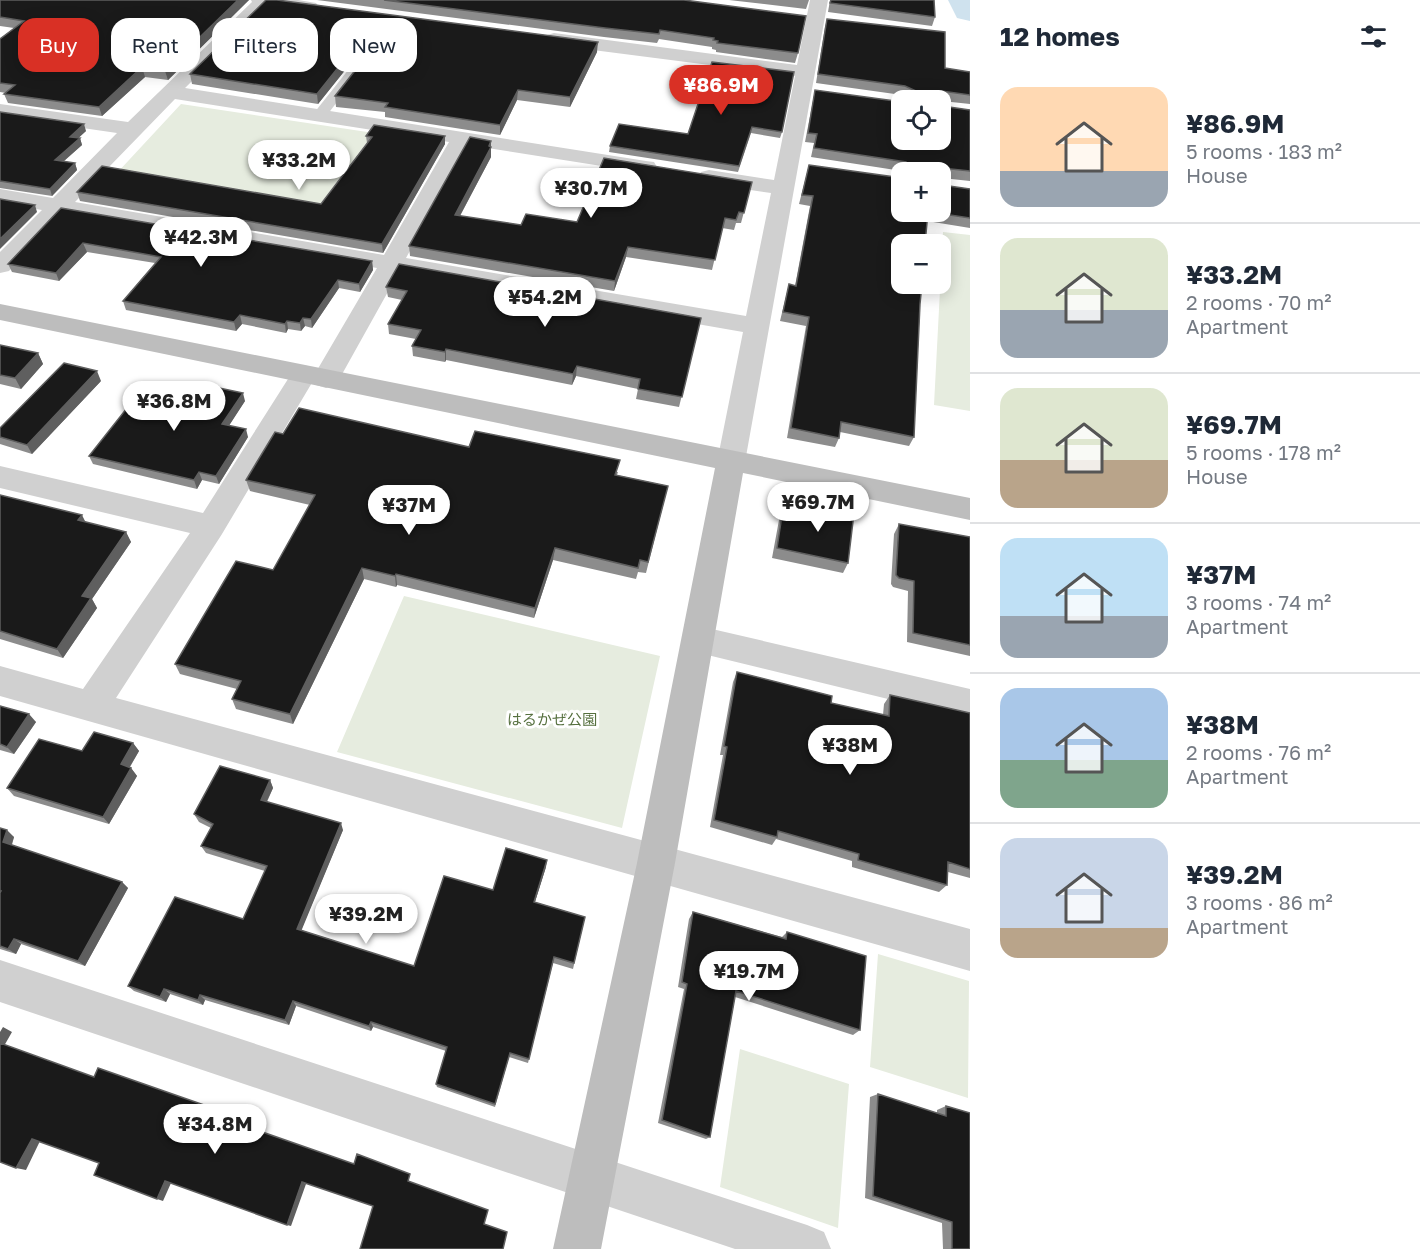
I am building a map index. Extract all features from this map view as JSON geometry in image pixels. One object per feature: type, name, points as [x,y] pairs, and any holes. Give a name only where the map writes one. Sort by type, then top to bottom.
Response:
[{"type":"street","points":[[0,266],[263,0],[323,8]]},
{"type":"street","points":[[577,1249],[656,863],[783,188],[799,165],[811,84],[817,13]]},
{"type":"street","points":[[534,36],[811,84]]},
{"type":"street","points":[[171,92],[669,170]]},
{"type":"street","points":[[0,110],[133,129]]},
{"type":"street","points":[[91,706],[391,262],[462,138]]},
{"type":"street","points":[[692,174],[783,188]]},
{"type":"street","points":[[0,196],[757,326]]},
{"type":"street","points":[[0,312],[970,509]]},
{"type":"street","points":[[0,477],[211,526]]},
{"type":"street","points":[[699,640],[970,704]]},
{"type":"street","points":[[0,681],[970,950]]},
{"type":"street","points":[[0,981],[807,1249]]},
{"type":"lane","points":[[319,116],[353,72]]},
{"type":"green space","points":[[181,104],[374,133],[317,208],[116,174]]},
{"type":"green space","points":[[943,232],[970,235],[970,411],[934,405],[940,294],[951,294],[951,234],[943,234]]},
{"type":"green space","name":"はるかぜ公園","points":[[404,596],[660,656],[622,828],[337,752]]},
{"type":"green space","points":[[878,954],[969,981],[968,1098],[870,1067]]},
{"type":"green space","points":[[740,1049],[849,1084],[838,1228],[720,1187]]},
{"type":"building","points":[[0,0],[238,0],[219,18],[212,18],[212,25],[200,37],[200,18],[111,18],[111,72],[137,72],[99,107],[4,94],[15,85],[0,83],[0,39],[18,26],[18,72],[99,72],[99,18],[18,18],[18,20],[0,17]]},
{"type":"building","points":[[266,0],[277,0],[415,18],[330,18],[330,72],[335,72],[317,94],[190,74],[200,72],[200,64],[212,53],[212,72],[318,72],[318,18],[248,18]]},
{"type":"building","points":[[384,0],[684,0],[806,16],[798,53],[717,43],[718,41],[713,40],[714,38],[660,30],[659,34]]},
{"type":"building","points":[[831,0],[934,0],[935,17],[830,3]]},
{"type":"building","points":[[417,18],[598,42],[570,97],[518,90],[500,125],[385,107],[388,103],[335,96],[354,72],[417,72]]},
{"type":"building","points":[[827,19],[945,32],[945,68],[970,72],[970,95],[951,92],[951,90],[914,90],[905,86],[818,74]]},
{"type":"building","points":[[712,62],[794,72],[782,132],[752,127],[739,166],[610,146],[619,124],[688,134]]},
{"type":"building","points":[[815,90],[891,100],[891,150],[951,150],[951,107],[970,110],[970,171],[951,169],[951,162],[906,162],[814,148],[817,134],[808,133]]},
{"type":"building","points":[[0,112],[84,124],[70,137],[80,138],[55,160],[75,163],[50,189],[0,181]]},
{"type":"building","points":[[374,125],[445,136],[382,244],[77,192],[102,166],[321,204],[372,137],[366,136]]},
{"type":"building","points":[[470,137],[491,141],[489,146],[491,147],[455,215],[521,225],[526,214],[577,222],[604,158],[752,182],[744,213],[739,212],[736,220],[725,218],[715,260],[628,247],[615,281],[409,246]]},
{"type":"building","points":[[809,165],[891,176],[891,222],[927,222],[926,234],[891,234],[891,294],[921,294],[914,437],[841,422],[839,438],[791,428],[809,317],[783,312],[789,284],[796,286],[813,196],[802,195]]},
{"type":"building","points":[[951,186],[970,189],[970,218],[951,215]]},
{"type":"building","points":[[0,199],[35,205],[0,239]]},
{"type":"building","points":[[61,208],[372,261],[359,284],[338,280],[311,319],[303,318],[300,323],[287,321],[285,324],[240,315],[234,322],[123,301],[161,257],[83,243],[56,273],[8,264]]},
{"type":"building","points":[[399,264],[701,318],[682,397],[638,389],[640,379],[577,366],[573,374],[446,349],[445,352],[412,346],[421,330],[388,324],[407,291],[386,287]]},
{"type":"building","points":[[0,345],[38,353],[15,378],[0,375]]},
{"type":"building","points":[[64,363],[97,371],[27,445],[0,437],[0,428]]},
{"type":"building","points":[[146,384],[203,396],[210,386],[243,393],[222,424],[246,429],[216,476],[199,472],[194,480],[89,456]]},
{"type":"building","points":[[299,408],[469,447],[475,431],[620,460],[615,475],[668,486],[648,562],[640,560],[638,568],[555,548],[535,608],[396,574],[395,576],[362,568],[290,714],[232,699],[241,681],[175,664],[236,561],[273,570],[315,495],[246,480],[275,432],[283,434]]},
{"type":"building","points":[[0,495],[82,515],[78,520],[126,532],[82,596],[91,598],[57,649],[0,631]]},
{"type":"building","points":[[809,504],[854,513],[848,563],[777,548],[783,509],[808,515]]},
{"type":"building","points":[[899,524],[970,537],[970,645],[913,633],[914,581],[899,578],[896,575]]},
{"type":"building","points":[[737,672],[832,696],[831,703],[889,716],[890,695],[970,713],[970,869],[948,862],[947,885],[858,860],[859,854],[778,831],[777,837],[714,820]]},
{"type":"building","points":[[0,706],[29,714],[7,747],[0,744]]},
{"type":"building","points":[[94,732],[133,743],[121,764],[131,768],[103,817],[7,788],[39,739],[82,751]]},
{"type":"building","points":[[220,766],[270,780],[261,800],[341,823],[297,929],[414,966],[444,876],[493,890],[506,848],[547,860],[534,902],[585,917],[574,963],[554,957],[529,1059],[510,1053],[495,1104],[436,1084],[447,1047],[371,1022],[369,1026],[293,1001],[285,1020],[200,995],[198,1000],[164,989],[160,997],[128,986],[175,897],[243,919],[267,866],[201,846],[213,824],[194,814]]},
{"type":"building","points":[[0,828],[7,830],[3,842],[122,882],[78,961],[14,939],[8,949],[0,946]]},
{"type":"building","points":[[693,912],[786,939],[787,932],[866,956],[860,1030],[736,991],[710,1137],[662,1120],[687,984],[682,982]]},
{"type":"building","points":[[0,1043],[94,1077],[98,1068],[224,1112],[222,1118],[354,1164],[357,1154],[410,1174],[408,1181],[488,1210],[484,1224],[507,1232],[503,1249],[360,1249],[373,1206],[302,1182],[287,1225],[165,1181],[157,1199],[94,1175],[99,1163],[32,1139],[16,1168],[0,1162]]},
{"type":"building","points":[[878,1094],[946,1116],[946,1106],[970,1113],[970,1249],[952,1249],[952,1222],[873,1196]]},
{"type":"waterway","points":[[966,0],[970,10]]}]
